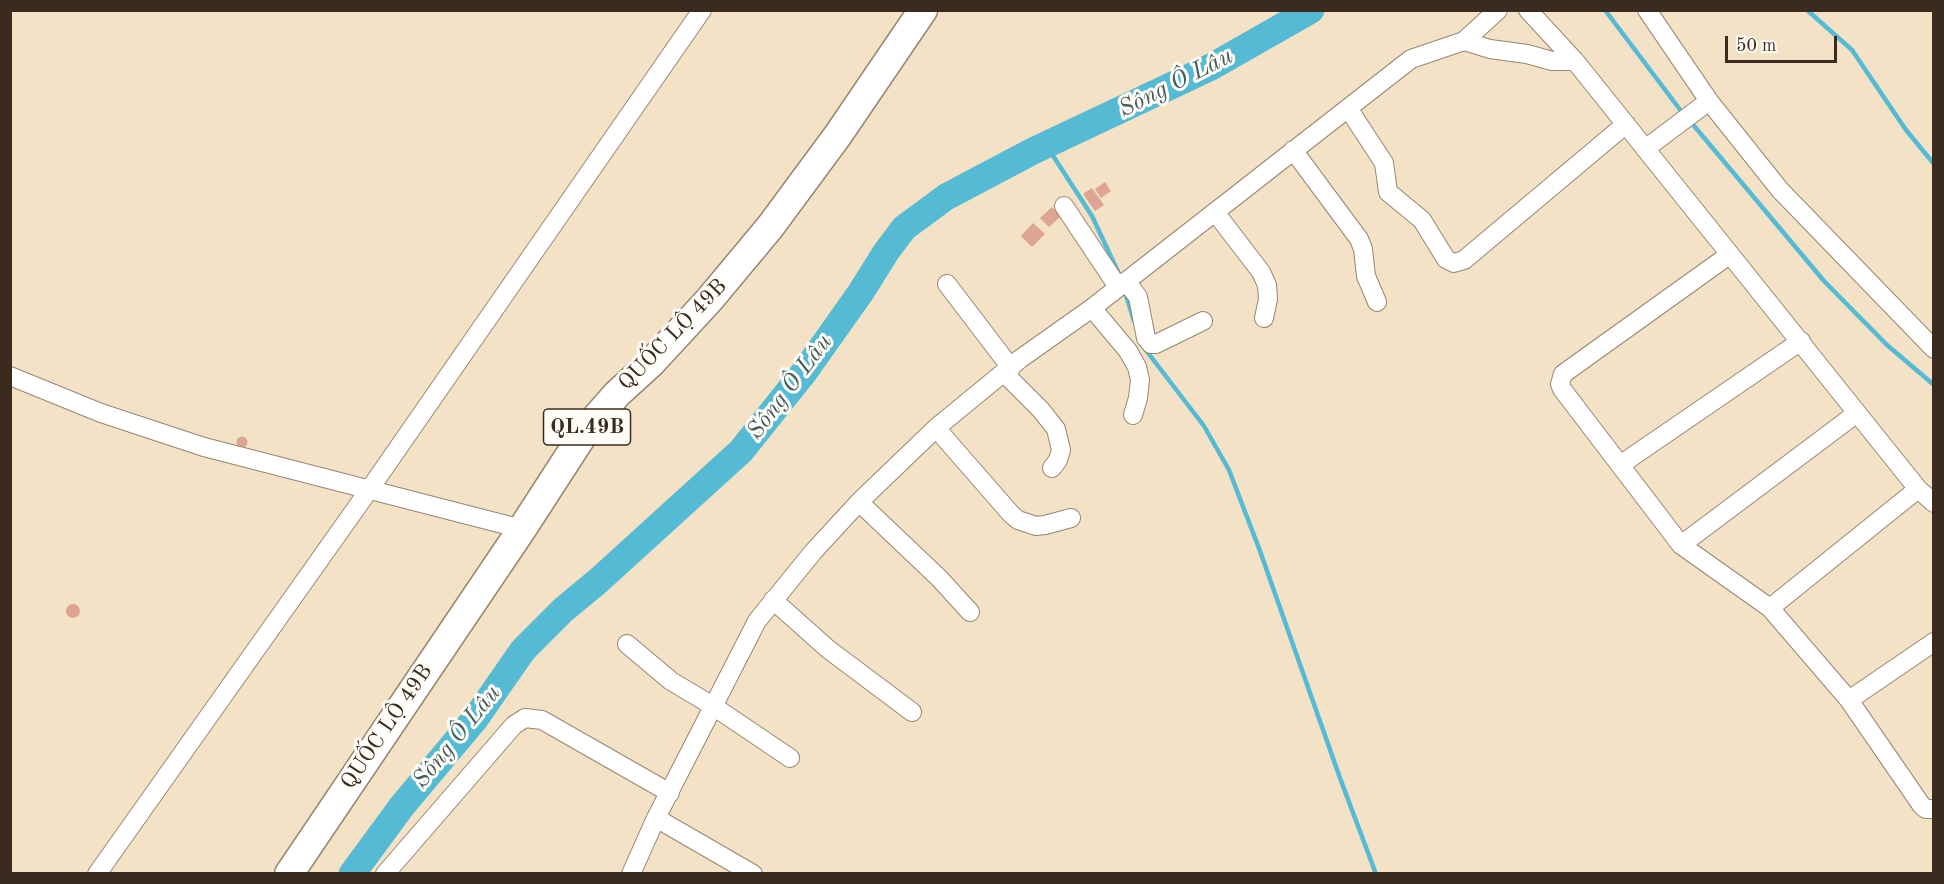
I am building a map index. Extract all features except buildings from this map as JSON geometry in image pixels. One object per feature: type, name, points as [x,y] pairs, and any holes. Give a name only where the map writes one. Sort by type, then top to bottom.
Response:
[{"type":"main road","name":"QUỐC LỘ 49B","points":[[289,873],[522,529],[588,427],[617,394],[651,363],[770,227],[838,135],[923,10]]},
{"type":"street","points":[[97,873],[369,490],[702,10]]},
{"type":"street","points":[[631,873],[656,818],[758,621],[813,552],[859,502],[936,428],[1007,370],[1092,308],[1411,59],[1464,41],[1498,10]]},
{"type":"street","points":[[1528,10],[1575,61],[1918,489],[1934,503]]},
{"type":"street","points":[[1647,10],[1702,104],[1805,217],[1934,349]]},
{"type":"street","points":[[1464,41],[1490,49],[1527,54],[1552,61],[1575,61]]},
{"type":"street","points":[[1645,148],[1682,122],[1702,104]]},
{"type":"street","points":[[1348,108],[1384,163],[1388,192],[1422,220],[1446,259],[1454,263],[1464,260],[1626,124]]},
{"type":"street","points":[[1293,150],[1362,244],[1365,272],[1377,302]]},
{"type":"street","points":[[1064,206],[1122,284],[1138,297],[1146,338],[1151,344],[1156,344],[1203,321]]},
{"type":"street","points":[[1215,212],[1261,273],[1267,285],[1268,299],[1264,318]]},
{"type":"street","points":[[1729,255],[1563,374],[1560,378],[1562,389],[1680,545],[1770,608],[1849,700],[1922,806],[1926,809],[1934,809]]},
{"type":"street","points":[[946,284],[1007,370],[1056,429],[1061,450],[1052,468]]},
{"type":"street","points":[[1092,308],[1128,351],[1137,367],[1140,380],[1133,415]]},
{"type":"street","points":[[1620,465],[1801,341]]},
{"type":"street","points":[[10,375],[101,413],[194,443],[522,529]]},
{"type":"street","points":[[1680,545],[1857,413]]},
{"type":"street","points":[[936,428],[1018,520],[1036,526],[1071,518]]},
{"type":"street","points":[[1770,608],[1918,489]]},
{"type":"street","points":[[859,502],[939,578],[970,612]]},
{"type":"street","points":[[773,600],[828,649],[912,712]]},
{"type":"street","points":[[1849,700],[1934,642]]},
{"type":"street","points":[[627,644],[671,681],[713,706],[790,758]]},
{"type":"street","points":[[385,873],[514,725],[525,718],[542,720],[670,793]]},
{"type":"street","points":[[656,818],[753,873]]},
{"type":"waterway","name":"Sông Ô Lâu","points":[[352,874],[402,806],[475,719],[523,650],[563,610],[741,451],[805,371],[904,228],[946,197],[1033,151],[1211,67],[1311,10]]},
{"type":"waterway","points":[[1605,10],[1684,115]]},
{"type":"waterway","points":[[1807,10],[1852,50],[1906,130],[1934,164]]},
{"type":"waterway","points":[[1690,121],[1824,281],[1887,345],[1934,385]]},
{"type":"waterway","points":[[1046,145],[1092,216],[1120,276]]},
{"type":"waterway","points":[[1125,292],[1134,321]]},
{"type":"waterway","points":[[1145,349],[1204,426],[1229,470],[1376,874]]}]
